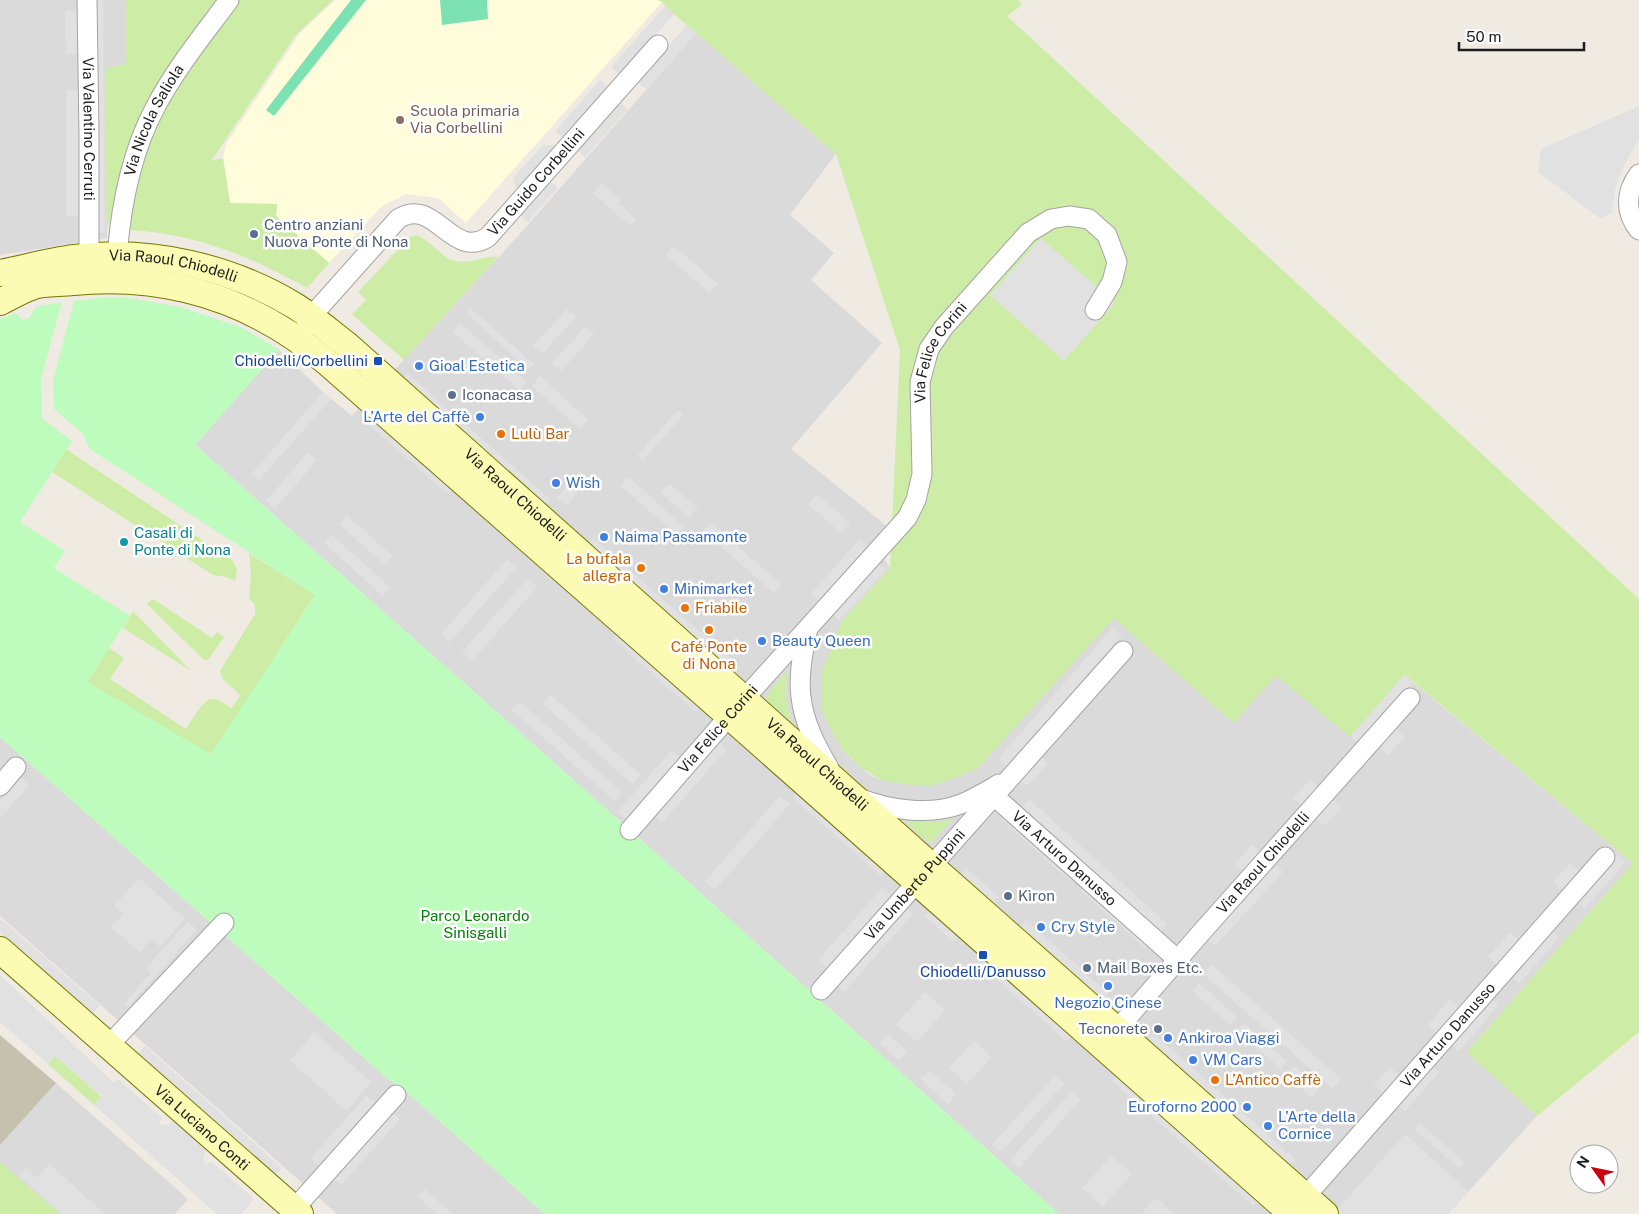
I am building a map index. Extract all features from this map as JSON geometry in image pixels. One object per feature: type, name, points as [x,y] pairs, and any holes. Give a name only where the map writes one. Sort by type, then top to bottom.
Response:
[{"type":"main road","name":"Via Raoul Chiodelli","points":[[0,272],[76,258],[117,256],[155,258],[212,269],[249,283],[295,306],[346,345],[737,708],[1110,1038],[1295,1209],[1325,1214]]},
{"type":"main road","name":"Via Raoul Chiodelli","points":[[0,302],[33,286],[92,280],[140,282],[200,292],[236,305],[277,326],[328,364],[737,708],[844,788],[924,874]]},
{"type":"main road","name":"Via Luciano Conti","points":[[0,950],[297,1211]]},
{"type":"street","name":"Via Valentino Cerruti","points":[[87,0],[89,257]]},
{"type":"street","name":"Via Nicola Saliola","points":[[117,256],[123,201],[148,122],[155,107],[186,58],[230,0]]},
{"type":"street","name":"Via Guido Corbellini","points":[[298,340],[316,311],[398,219],[403,216],[417,213],[425,216],[459,240],[471,243],[488,237],[658,45]]},
{"type":"street","points":[[1639,164],[1636,178],[1628,196],[1631,218],[1639,230]]},
{"type":"street","name":"Via Felice Corini","points":[[630,830],[907,518],[916,500],[922,474],[920,382],[929,349],[944,327],[1028,233],[1051,219],[1069,216],[1089,220],[1107,235],[1118,262],[1112,282],[1095,310]]},
{"type":"street","points":[[808,628],[802,659],[800,697],[813,738],[844,788]]},
{"type":"street","name":"Via Umberto Puppini","points":[[821,990],[1123,651]]},
{"type":"street","name":"Via Raoul Chiodelli","points":[[1110,1038],[1410,698]]},
{"type":"street","points":[[0,786],[16,767]]},
{"type":"street","name":"Via Umberto Puppini","points":[[844,788],[873,804],[908,810],[940,809],[961,804],[1009,779]]},
{"type":"street","name":"Via Arturo Danusso","points":[[994,796],[1178,960]]},
{"type":"street","name":"Via Arturo Danusso","points":[[1295,1209],[1605,857]]},
{"type":"street","points":[[109,1046],[224,922]]},
{"type":"street","name":"Via Luciano Conti","points":[[297,1211],[396,1095]]},
{"type":"shaded area","points":[[0,0],[125,0],[126,64],[105,69],[107,238],[0,255]]},
{"type":"shaded area","points":[[90,0],[103,0],[105,233],[92,233]]},
{"type":"shaded area","name":"Scuola primaria Via Corbellini","points":[[335,0],[657,0],[662,2],[466,223],[438,198],[407,194],[382,206],[329,263],[276,216],[277,204],[230,203],[223,158],[226,144],[300,33]]},
{"type":"shaded area","points":[[665,6],[674,14],[620,75],[611,67]]},
{"type":"shaded area","points":[[65,11],[77,11],[77,54],[66,54]]},
{"type":"shaded area","points":[[687,25],[696,33],[647,90],[637,82]]},
{"type":"shaded area","points":[[696,33],[836,154],[790,215],[834,253],[811,280],[882,343],[791,449],[882,522],[901,540],[884,559],[890,568],[842,621],[822,710],[842,749],[851,759],[870,775],[881,780],[955,778],[978,768],[1114,617],[1233,723],[1275,676],[1404,675],[1633,863],[1467,1052],[1537,1116],[1448,1214],[1059,1214],[630,830],[195,445],[279,350],[323,392],[352,416],[518,236]]},
{"type":"shaded area","points":[[600,80],[609,87],[564,138],[555,131]]},
{"type":"shaded area","points":[[66,90],[79,90],[79,216],[66,217]]},
{"type":"shaded area","points":[[620,102],[628,109],[585,157],[577,150]]},
{"type":"shaded area","points":[[1639,106],[1639,139],[1623,167],[1615,190],[1612,212],[1601,219],[1538,172],[1541,149]]},
{"type":"shaded area","points":[[557,145],[517,190],[513,178],[542,146]]},
{"type":"shaded area","points":[[550,181],[558,188],[528,222],[520,215]]},
{"type":"shaded area","points":[[602,183],[621,200],[619,203],[636,219],[630,226],[593,193]]},
{"type":"shaded area","points":[[1041,238],[1115,303],[1064,361],[990,295]]},
{"type":"shaded area","points":[[674,246],[718,284],[709,293],[666,255]]},
{"type":"shaded area","points":[[470,308],[534,364],[529,370],[466,313]]},
{"type":"shaded area","points":[[567,309],[576,317],[542,354],[533,346]]},
{"type":"shaded area","points":[[460,323],[527,382],[519,390],[453,332]]},
{"type":"shaded area","points":[[586,326],[594,334],[561,371],[552,363]]},
{"type":"shaded area","points":[[407,373],[550,499],[543,507],[400,381]]},
{"type":"shaded area","points":[[540,376],[588,420],[580,429],[532,386]]},
{"type":"shaded area","points":[[323,392],[331,399],[259,480],[252,473]]},
{"type":"shaded area","points":[[678,410],[683,415],[643,461],[637,456]]},
{"type":"shaded area","points":[[372,412],[456,485],[448,494],[364,421]]},
{"type":"shaded area","points":[[308,452],[317,460],[275,509],[266,501]]},
{"type":"shaded area","points":[[580,471],[589,479],[566,506],[557,498]]},
{"type":"shaded area","points":[[629,477],[684,527],[677,535],[621,486]]},
{"type":"shaded area","points":[[670,484],[698,508],[690,518],[661,493]]},
{"type":"shaded area","points":[[817,494],[850,523],[841,533],[808,504]]},
{"type":"shaded area","points":[[347,515],[392,556],[384,564],[339,524]]},
{"type":"shaded area","points":[[710,522],[781,584],[774,593],[703,531]]},
{"type":"shaded area","points":[[331,534],[390,587],[382,595],[324,543]]},
{"type":"shaded area","points":[[593,538],[737,664],[729,672],[586,546]]},
{"type":"shaded area","points":[[860,539],[868,546],[819,601],[811,594]]},
{"type":"shaded area","points":[[507,559],[516,568],[450,642],[441,634]]},
{"type":"shaded area","points":[[878,563],[886,570],[839,620],[832,614]]},
{"type":"shaded area","points":[[528,578],[538,586],[472,661],[462,652]]},
{"type":"shaded area","points":[[1113,627],[1122,635],[1006,766],[998,759]]},
{"type":"shaded area","points":[[620,630],[702,703],[695,712],[613,639]]},
{"type":"shaded area","points":[[1404,675],[1413,682],[1359,745],[1350,737]]},
{"type":"shaded area","points":[[551,695],[641,775],[632,784],[543,704]]},
{"type":"shaded area","points":[[520,702],[622,792],[615,801],[512,710]]},
{"type":"shaded area","points":[[1396,728],[1405,737],[1388,755],[1379,747]]},
{"type":"shaded area","points":[[0,737],[388,1079],[402,1088],[545,1214],[337,1214],[0,916]]},
{"type":"shaded area","points":[[718,742],[726,750],[662,823],[654,815]]},
{"type":"shaded area","points":[[672,750],[680,757],[626,819],[618,811]]},
{"type":"shaded area","points":[[1039,755],[1048,763],[1027,786],[1019,778]]},
{"type":"shaded area","points":[[21,778],[29,785],[0,818],[0,801]]},
{"type":"shaded area","points":[[1310,780],[1319,788],[1302,806],[1293,798]]},
{"type":"shaded area","points":[[800,790],[888,868],[881,876],[793,798]]},
{"type":"shaded area","points":[[780,796],[790,804],[715,890],[705,881]]},
{"type":"shaded area","points":[[1029,799],[1167,924],[1159,934],[1020,809]]},
{"type":"shaded area","points":[[1332,799],[1341,808],[1324,826],[1315,818]]},
{"type":"shaded area","points":[[1008,811],[1078,875],[1071,882],[1001,819]]},
{"type":"shaded area","points":[[1251,845],[1260,853],[1244,871],[1235,864]]},
{"type":"shaded area","points":[[1617,854],[1626,862],[1585,908],[1576,901]]},
{"type":"shaded area","points":[[1274,863],[1283,872],[1215,946],[1207,938]]},
{"type":"shaded area","points":[[1570,863],[1579,871],[1562,890],[1553,882]]},
{"type":"shaded area","points":[[966,868],[999,897],[992,905],[959,876]]},
{"type":"shaded area","points":[[139,878],[185,919],[160,947],[151,939],[140,952],[111,927],[123,914],[114,906]]},
{"type":"shaded area","points":[[1088,883],[1153,940],[1145,948],[1081,891]]},
{"type":"shaded area","points":[[882,888],[891,896],[827,968],[818,960]]},
{"type":"shaded area","points":[[905,907],[913,914],[844,992],[836,984]]},
{"type":"shaded area","points":[[932,907],[962,932],[954,942],[924,916]]},
{"type":"shaded area","points":[[0,918],[100,1006],[92,1014],[0,933]]},
{"type":"shaded area","points":[[1026,920],[1109,994],[1102,1003],[1018,929]]},
{"type":"shaded area","points":[[188,921],[197,930],[128,1007],[124,1003],[151,973],[146,968]]},
{"type":"shaded area","points":[[1550,930],[1559,938],[1519,984],[1510,976]]},
{"type":"shaded area","points":[[1510,933],[1518,940],[1497,965],[1488,957]]},
{"type":"shaded area","points":[[989,957],[1074,1033],[1067,1042],[981,965]]},
{"type":"shaded area","points":[[1211,964],[1341,1079],[1333,1089],[1203,974]]},
{"type":"shaded area","points":[[0,975],[113,1082],[118,1079],[162,1118],[159,1123],[168,1125],[174,1119],[210,1148],[203,1157],[206,1166],[211,1161],[254,1199],[241,1214],[217,1214],[94,1105],[102,1096],[55,1056],[48,1064],[0,1022]]},
{"type":"shaded area","points":[[1199,983],[1237,1017],[1230,1025],[1192,991]]},
{"type":"shaded area","points":[[925,992],[945,1010],[917,1042],[896,1024]]},
{"type":"shaded area","points":[[1491,998],[1499,1005],[1459,1051],[1451,1044]]},
{"type":"shaded area","points":[[1449,1000],[1459,1008],[1437,1033],[1428,1025]]},
{"type":"shaded area","points":[[1244,1023],[1287,1061],[1281,1069],[1237,1031]]},
{"type":"shaded area","points":[[314,1032],[371,1082],[347,1111],[290,1061]]},
{"type":"shaded area","points":[[1153,1033],[1295,1159],[1287,1167],[1146,1042]]},
{"type":"shaded area","points":[[888,1034],[907,1051],[899,1060],[880,1043]]},
{"type":"shaded area","points":[[0,1035],[56,1083],[0,1145]]},
{"type":"shaded area","points":[[974,1040],[992,1057],[967,1084],[949,1068]]},
{"type":"shaded area","points":[[145,1046],[282,1168],[275,1176],[137,1055]]},
{"type":"shaded area","points":[[1430,1064],[1439,1072],[1405,1111],[1396,1103]]},
{"type":"shaded area","points":[[1294,1066],[1319,1088],[1312,1097],[1286,1075]]},
{"type":"shaded area","points":[[1390,1067],[1399,1076],[1383,1093],[1374,1085]]},
{"type":"shaded area","points":[[929,1070],[956,1094],[948,1104],[920,1079]]},
{"type":"shaded area","points":[[1119,1072],[1261,1198],[1253,1206],[1112,1081]]},
{"type":"shaded area","points":[[1055,1076],[1064,1084],[1001,1152],[992,1144]]},
{"type":"shaded area","points":[[56,1083],[188,1199],[175,1214],[60,1214],[0,1162],[0,1145]]},
{"type":"shaded area","points":[[1072,1091],[1081,1099],[1019,1168],[1010,1160]]},
{"type":"shaded area","points":[[366,1096],[375,1103],[319,1166],[311,1158]]},
{"type":"shaded area","points":[[391,1112],[400,1119],[341,1185],[332,1178]]},
{"type":"shaded area","points":[[1419,1123],[1465,1162],[1459,1168],[1414,1129]]},
{"type":"shaded area","points":[[1405,1134],[1468,1191],[1448,1214],[1337,1214],[1335,1212]]},
{"type":"shaded area","points":[[1111,1156],[1132,1174],[1103,1207],[1082,1188]]},
{"type":"shaded area","points":[[49,1164],[104,1213],[62,1214],[19,1176],[26,1168],[37,1178]]},
{"type":"shaded area","points":[[425,1189],[452,1214],[437,1214],[418,1197]]},
{"type":"shaded area","points":[[1156,1198],[1174,1214],[1141,1214]]},
{"type":"green space","points":[[125,0],[333,0],[296,35],[211,161],[223,158],[230,203],[277,204],[276,216],[329,263],[307,288],[243,256],[221,248],[176,236],[128,230],[136,186],[107,227],[105,69],[126,64]]},
{"type":"green space","points":[[351,0],[366,0],[274,116],[266,110]]},
{"type":"green space","points":[[440,0],[487,0],[488,19],[442,25]]},
{"type":"green space","points":[[657,0],[1018,0],[1022,5],[1007,16],[1639,599],[1639,1032],[1537,1116],[1467,1052],[1633,863],[1405,675],[1350,737],[1276,676],[1233,723],[1114,618],[978,768],[931,786],[903,784],[881,780],[860,767],[842,749],[822,710],[822,671],[842,621],[890,568],[900,350],[836,154],[662,2]]},
{"type":"green space","points":[[417,235],[448,259],[458,262],[498,257],[404,360],[352,314],[366,300],[358,292],[410,237]]},
{"type":"green space","name":"Parco Leonardo Sinisgalli","points":[[101,298],[129,298],[180,307],[243,328],[279,350],[195,445],[630,830],[1059,1214],[545,1214],[402,1088],[388,1079],[0,737],[0,319],[16,313],[22,320],[29,318],[36,307],[62,302],[41,378],[42,418],[72,441],[20,522],[65,551],[54,568],[130,616],[87,682],[211,754],[315,595],[90,449],[83,434],[54,409],[53,381],[74,301]]},
{"type":"green space","points":[[66,449],[232,560],[237,569],[235,581],[213,575],[52,472]]},
{"type":"green space","points":[[249,553],[315,595],[211,755],[87,682],[109,648],[124,658],[110,679],[186,729],[194,716],[209,699],[218,700],[232,708],[240,695],[223,679],[220,671],[255,614],[255,605],[249,598],[251,574]]},
{"type":"green space","points":[[153,599],[212,638],[217,632],[224,637],[208,660],[204,660],[147,604]]},
{"type":"green space","points":[[133,611],[191,671],[123,628]]},
{"type":"green space","points":[[787,671],[786,697],[791,722],[767,700],[766,696]]},
{"type":"green space","points":[[953,819],[930,843],[905,822],[938,822]]},
{"type":"green space","points":[[55,1056],[102,1097],[94,1105],[48,1064]]},
{"type":"green space","points":[[0,1162],[60,1214],[0,1214]]},
{"type":"place","name":"Scuola primaria Via Corbellini","points":[[400,120]]},
{"type":"place","name":"Centro anziani Nuova Ponte di Nona","points":[[254,234]]},
{"type":"place","name":"Chiodelli/Corbellini","points":[[378,361]]},
{"type":"place","name":"Gioal Estetica","points":[[419,366]]},
{"type":"place","name":"Iconacasa","points":[[452,395]]},
{"type":"place","name":"L’Arte del Caffè","points":[[480,417]]},
{"type":"place","name":"Lulù Bar","points":[[501,434]]},
{"type":"place","name":"Wish","points":[[556,483]]},
{"type":"place","name":"Naima Passamonte","points":[[604,537]]},
{"type":"place","name":"Casali di Ponte di Nona","points":[[124,542]]},
{"type":"place","name":"La bufala allegra","points":[[641,568]]},
{"type":"place","name":"Minimarket","points":[[664,589]]},
{"type":"place","name":"Friabile","points":[[685,608]]},
{"type":"place","name":"Café Ponte di Nona","points":[[709,630]]},
{"type":"place","name":"Beauty Queen","points":[[762,641]]},
{"type":"place","name":"Kìron","points":[[1008,896]]},
{"type":"place","name":"Cry Style","points":[[1041,927]]},
{"type":"place","name":"Chiodelli/Danusso","points":[[983,955]]},
{"type":"place","name":"Mail Boxes Etc.","points":[[1087,968]]},
{"type":"place","name":"Negozio Cinese","points":[[1108,986]]},
{"type":"place","name":"Tecnorete","points":[[1158,1029]]},
{"type":"place","name":"Ankiroa Viaggi","points":[[1168,1038]]},
{"type":"place","name":"VM Cars","points":[[1193,1060]]},
{"type":"place","name":"L’Antico Caffè","points":[[1215,1080]]},
{"type":"place","name":"Euroforno 2000","points":[[1247,1107]]},
{"type":"place","name":"L’Arte della Cornice","points":[[1268,1126]]}]
